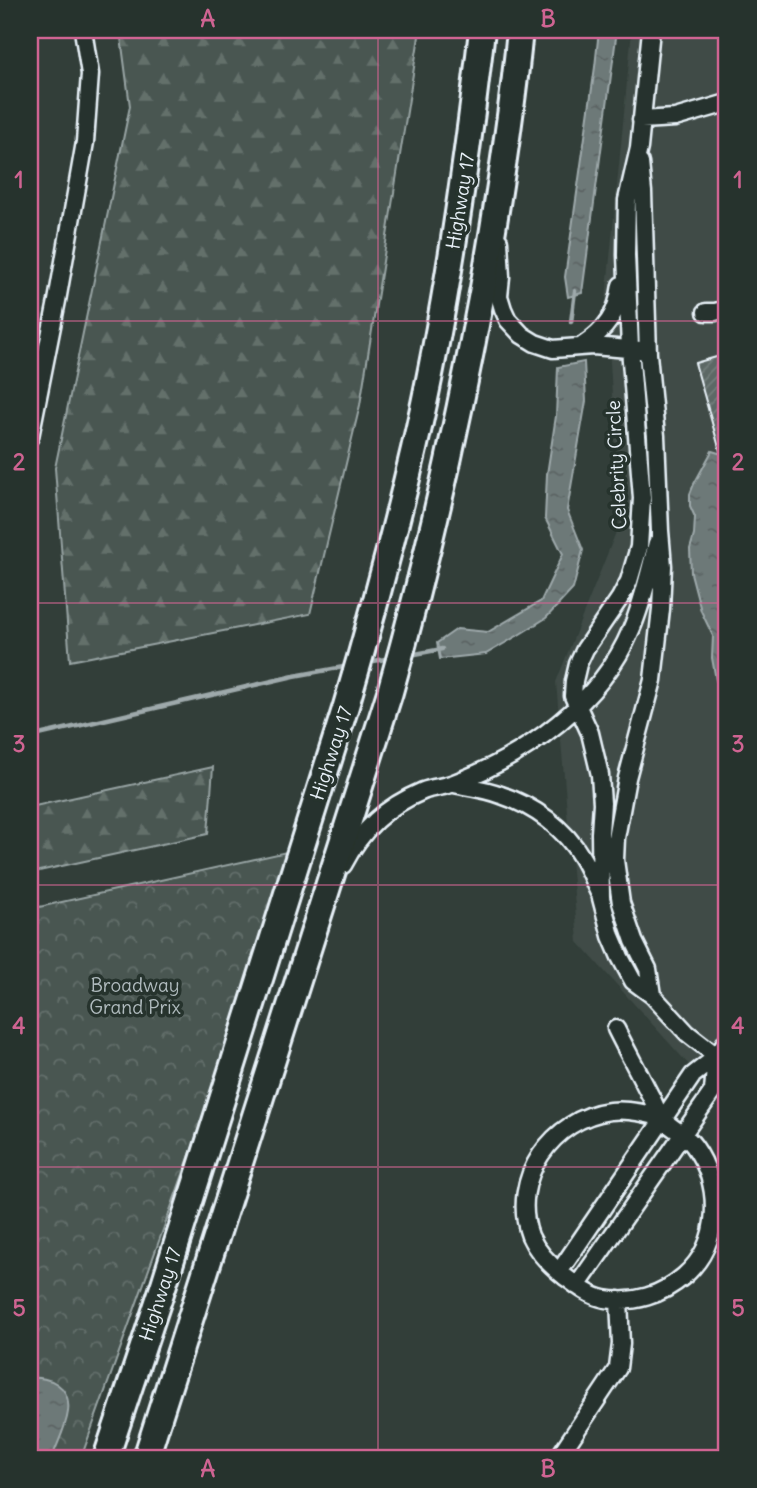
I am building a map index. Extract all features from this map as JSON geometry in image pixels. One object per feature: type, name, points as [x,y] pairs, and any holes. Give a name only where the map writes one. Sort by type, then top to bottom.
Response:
[{"type":"highway","name":"Highway 17","points":[[106,1458],[372,620],[414,447],[441,317],[458,218],[482,30]]},
{"type":"highway","name":"Highway 17","points":[[146,1458],[390,692],[413,611],[468,371],[497,209],[520,30]]},
{"type":"street","points":[[30,437],[85,142],[90,74],[83,30]]},
{"type":"street","name":"Celebrity Circle","points":[[651,30],[639,148],[627,201],[626,255],[630,348],[642,498],[639,547],[629,581],[578,664],[573,696],[590,733],[600,775],[601,898],[611,936],[633,981],[652,995],[687,1033],[722,1061]]},
{"type":"street","points":[[641,120],[675,118],[727,103]]},
{"type":"street","name":"Celebrity Circle","points":[[639,148],[648,354],[656,436],[663,566],[653,680],[627,778],[616,838],[615,860],[621,903],[634,941],[648,969],[652,995]]},
{"type":"street","points":[[497,209],[501,277],[499,296],[508,320],[522,335],[553,349],[630,348],[640,349],[648,354]]},
{"type":"street","points":[[580,347],[596,337],[615,312],[626,255]]},
{"type":"street","points":[[706,312],[727,309]]},
{"type":"street","points":[[323,904],[350,853],[367,828],[397,803],[426,790],[453,784],[502,762],[545,734],[591,694],[630,633],[639,611],[660,531]]},
{"type":"street","points":[[453,784],[500,794],[529,806],[554,824],[582,858],[601,898]]},
{"type":"street","points":[[616,1029],[663,1118]]},
{"type":"street","points":[[577,1286],[713,1091],[727,1040]]},
{"type":"street","points":[[559,1272],[693,1075],[722,1061]]},
{"type":"street","points":[[610,1111],[645,1113],[663,1118],[684,1134],[702,1159],[712,1187],[714,1211],[710,1236],[703,1252],[684,1276],[648,1298],[605,1299],[577,1286],[546,1260],[530,1235],[527,1223],[527,1192],[535,1163],[555,1137],[582,1119],[610,1111]]},
{"type":"street","points":[[558,1458],[618,1368],[621,1344],[618,1300]]},
{"type":"shaded area","points":[[632,30],[727,30],[727,1107],[578,942],[556,682],[620,522],[606,299]]},
{"type":"green space","points":[[120,30],[420,30],[360,405],[310,614],[70,661],[55,468],[130,106]]},
{"type":"green space","points":[[213,767],[208,834],[30,873],[30,807]]},
{"type":"green space","name":"Broadway Grand Prix","points":[[300,849],[81,1458],[30,1458],[30,909]]},
{"type":"water","points":[[599,30],[617,30],[582,293],[568,297],[565,277]]},
{"type":"water","points":[[584,362],[586,401],[567,510],[583,550],[573,589],[546,618],[486,654],[440,659],[437,643],[457,629],[488,632],[541,601],[563,554],[545,518],[547,474],[556,416],[558,367]]},
{"type":"water","points":[[712,451],[727,454],[727,701],[716,680],[712,658],[713,636],[701,611],[691,573],[690,549],[695,517],[690,506],[690,494]]},
{"type":"water","points":[[30,1378],[54,1382],[64,1391],[68,1400],[66,1420],[52,1458],[30,1458]]},
{"type":"building","points":[[727,354],[727,464],[724,465],[695,363]]},
{"type":"waterway","points":[[571,322],[575,291]]},
{"type":"waterway","points":[[410,655],[442,649]]},
{"type":"waterway","points":[[368,662],[391,658]]},
{"type":"waterway","points":[[30,737],[294,676],[349,666]]}]
